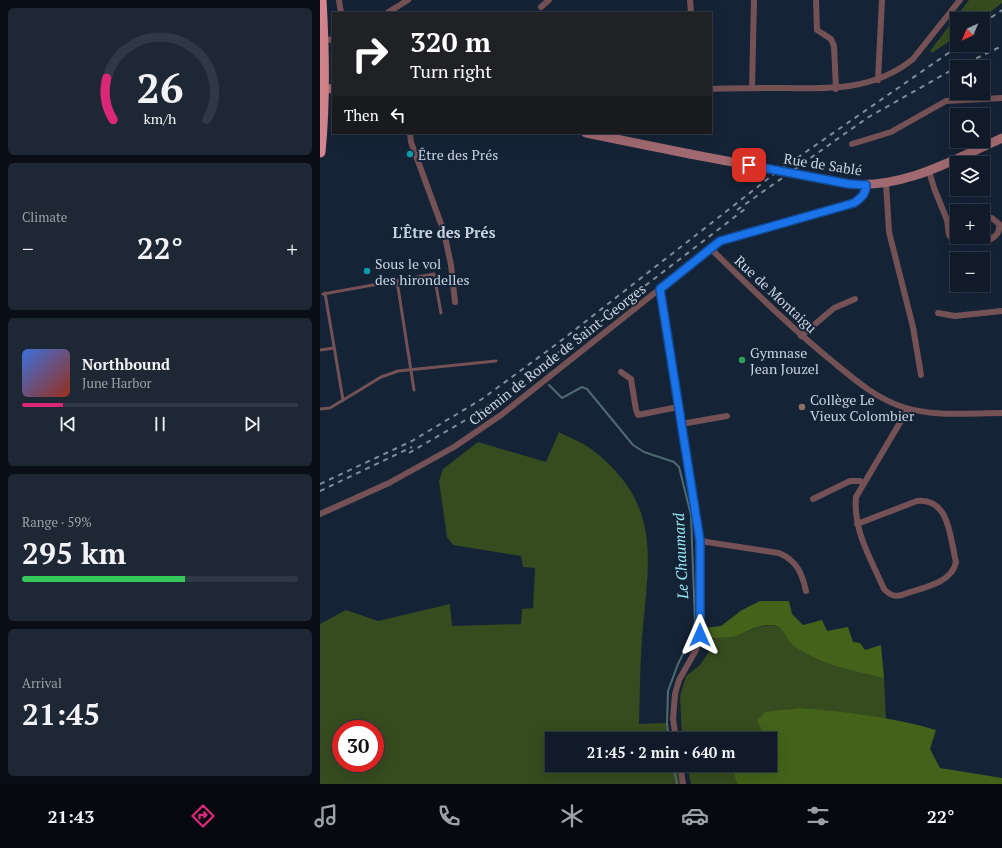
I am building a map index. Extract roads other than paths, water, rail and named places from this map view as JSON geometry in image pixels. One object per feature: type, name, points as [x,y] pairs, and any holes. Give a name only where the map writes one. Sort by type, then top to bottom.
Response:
[{"type":"highway","points":[[320,152],[328,40],[321,0]]},
{"type":"main road","name":"Rue de Sablé","points":[[591,134],[849,184],[866,185],[886,183],[929,171],[1002,138]]},
{"type":"street","points":[[339,0],[341,12]]},
{"type":"street","points":[[389,12],[408,0]]},
{"type":"street","points":[[541,7],[549,0]]},
{"type":"street","points":[[690,0],[691,12]]},
{"type":"street","points":[[752,88],[754,0]]},
{"type":"street","points":[[816,0],[817,30],[831,38],[834,46],[836,89]]},
{"type":"street","points":[[878,80],[882,0]]},
{"type":"street","points":[[712,89],[836,89],[860,86],[878,80],[906,65],[913,59],[960,0]]},
{"type":"street","points":[[852,144],[891,132],[946,101],[1002,98]]},
{"type":"street","points":[[410,134],[411,142],[444,232],[451,265],[455,302]]},
{"type":"street","points":[[929,171],[947,220],[950,236]]},
{"type":"street","points":[[886,183],[889,232],[913,327],[921,375]]},
{"type":"street","name":"Chemin de Ronde de Saint-Georges","points":[[320,514],[388,483],[454,447],[530,393],[720,241],[854,203],[864,195],[866,185]]},
{"type":"street","points":[[990,218],[999,224],[998,233],[990,239]]},
{"type":"street","name":"Rue de Montaigu","points":[[710,248],[801,336],[862,385],[886,401],[908,409],[934,412],[1002,413]]},
{"type":"street","points":[[660,289],[700,541],[700,635],[696,650],[678,680],[675,694],[673,720],[675,732]]},
{"type":"street","points":[[801,336],[834,308],[855,299]]},
{"type":"street","points":[[938,313],[955,316],[1002,311]]},
{"type":"street","points":[[621,372],[631,379],[638,415],[678,407]]},
{"type":"street","points":[[857,524],[917,501],[926,500],[934,503],[945,516],[956,562],[955,567],[947,578],[902,595],[896,596],[889,594],[884,589],[857,524],[855,513],[856,498],[908,409]]},
{"type":"street","points":[[681,424],[728,416]]},
{"type":"street","points":[[813,499],[850,481],[860,481],[863,484]]},
{"type":"street","points":[[700,541],[779,553],[788,557],[797,565],[803,578],[806,591]]},
{"type":"street","points":[[681,772],[683,784]]},
{"type":"lane","points":[[343,400],[334,348],[322,294],[434,274],[441,313]]},
{"type":"lane","points":[[397,281],[414,390]]},
{"type":"lane","points":[[320,350],[334,348]]},
{"type":"lane","points":[[320,409],[330,408],[381,377],[398,371],[496,361]]},
{"type":"waterway","name":"Le Chaumard","points":[[549,385],[562,398],[582,387],[587,389],[633,445],[644,452],[674,462],[679,467],[691,515],[695,622],[691,638],[678,664],[668,691],[668,732]]},
{"type":"waterway","name":"Le Chaumard","points":[[674,772],[677,784]]},
{"type":"railway","points":[[990,18],[1002,10]]},
{"type":"railway","points":[[973,60],[1002,46]]},
{"type":"railway","points":[[320,484],[412,441],[482,399],[558,343],[774,174],[950,52]]},
{"type":"railway","points":[[737,210],[867,118],[950,71]]},
{"type":"railway","points":[[409,453],[469,418],[503,395],[745,209]]},
{"type":"railway","points":[[320,491],[412,447]]},
{"type":"place","name":"Être des Prés","points":[[410,154]]},
{"type":"place","name":"Sous le vol des hirondelles","points":[[367,271]]},
{"type":"place","name":"Gymnase Jean Jouzel","points":[[742,360]]},
{"type":"place","name":"Collège Le Vieux Colombier","points":[[802,407]]},
{"type":"district","name":"L'Être des Prés","points":[[444,232]]}]
